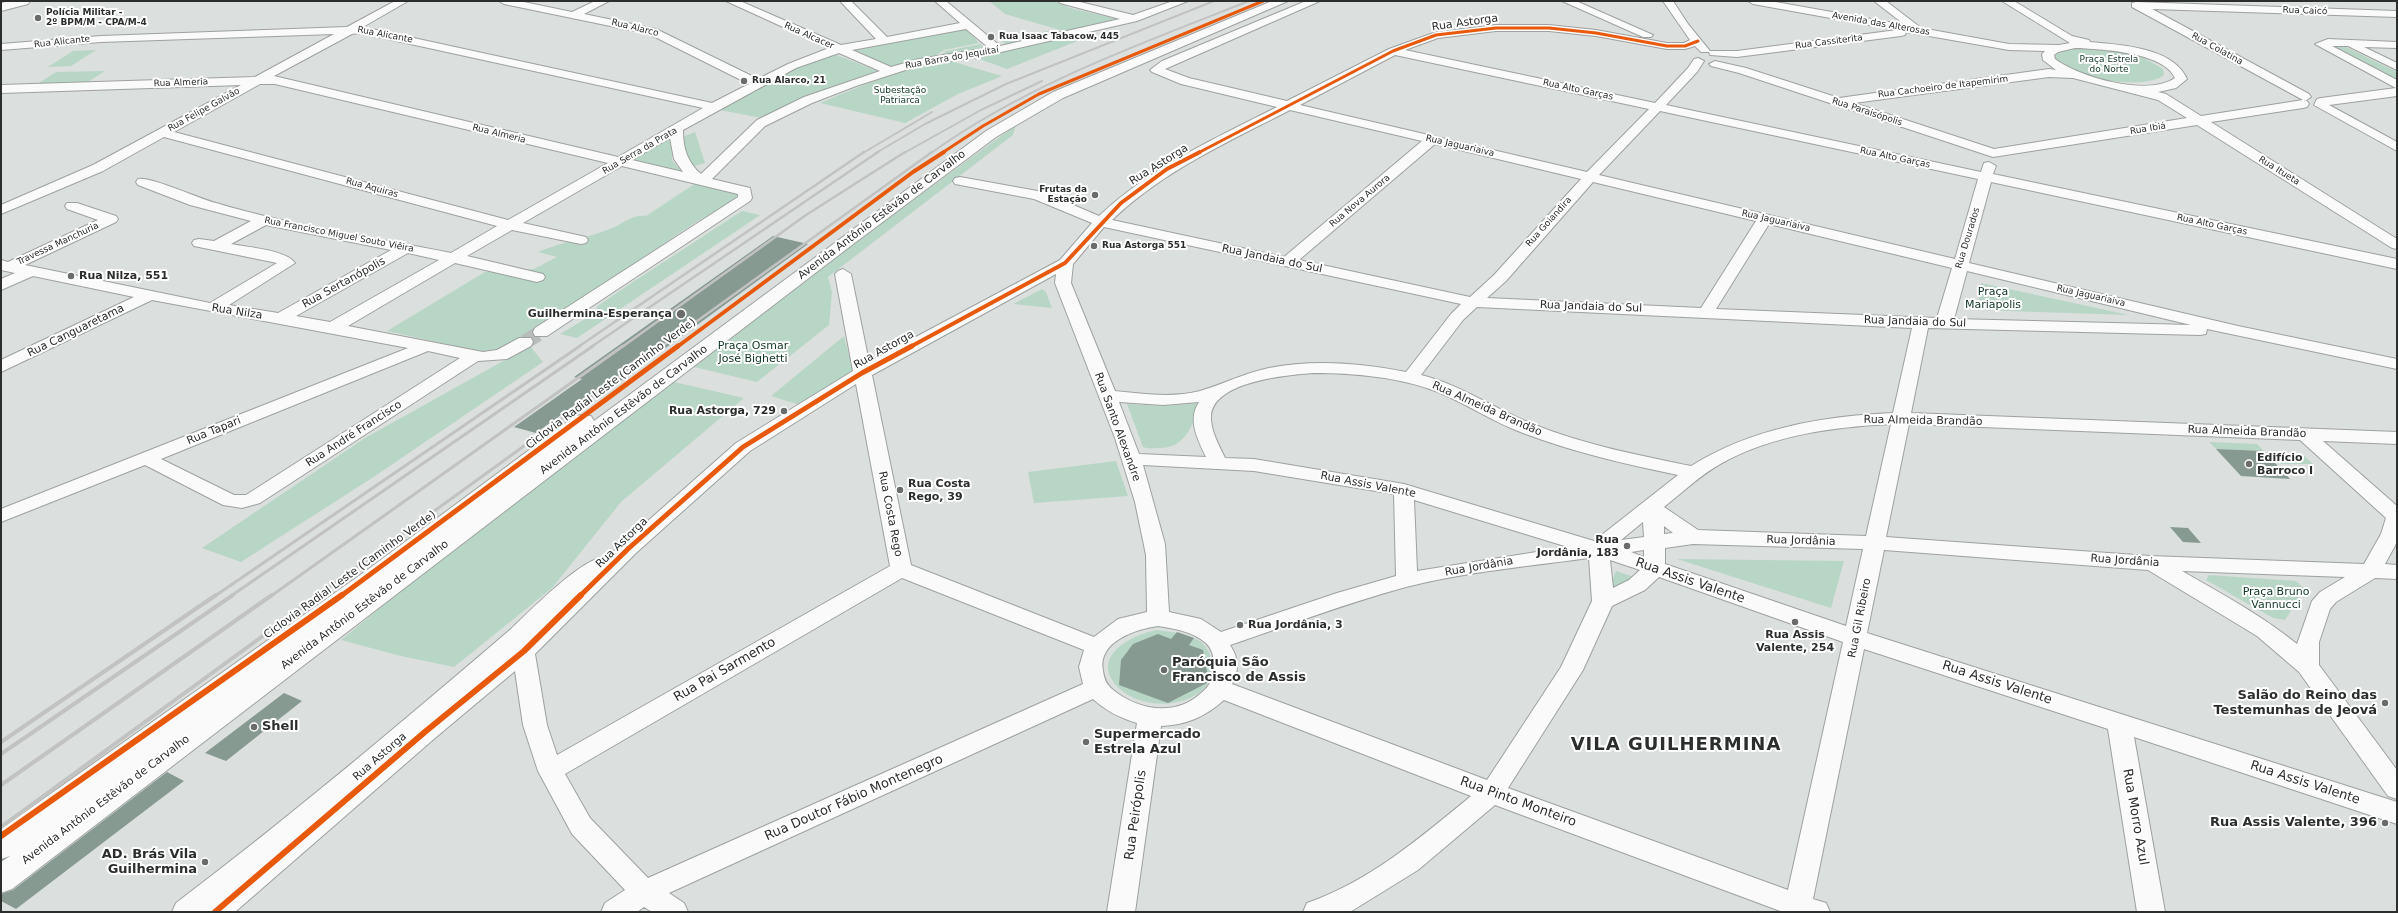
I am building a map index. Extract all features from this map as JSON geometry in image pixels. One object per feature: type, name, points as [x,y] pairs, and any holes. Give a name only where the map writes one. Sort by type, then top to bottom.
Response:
[{"type":"main road","points":[[1,7],[24,1]]},
{"type":"main road","name":"Avenida Antônio Estêvão de Carvalho","points":[[1,846],[372,579],[822,243],[913,177],[986,128],[1042,95],[1081,77],[1269,1]]},
{"type":"main road","name":"Avenida Antônio Estêvão de Carvalho","points":[[1,880],[842,244],[992,134],[1058,95],[1282,1]]},
{"type":"street","name":"Rua Felipe Galvão","points":[[1,210],[98,168],[403,1]]},
{"type":"street","name":"Rua Alarco","points":[[504,1],[573,14],[658,33],[757,83]]},
{"type":"street","points":[[573,14],[604,1]]},
{"type":"street","name":"Rua Alcacer","points":[[731,1],[888,70]]},
{"type":"street","points":[[845,1],[885,40]]},
{"type":"street","points":[[940,1],[998,50]]},
{"type":"street","points":[[1064,1],[1133,19]]},
{"type":"street","name":"Rua Barra do Jequitaí","points":[[702,182],[755,128],[766,120],[808,100],[888,70],[928,60],[998,50],[1133,19],[1183,1]]},
{"type":"street","name":"Rua Jaguariaiva","points":[[1315,1],[1166,63],[1156,70],[1185,81],[2238,331],[2397,364]]},
{"type":"street","points":[[1567,1],[1628,26],[1695,62]]},
{"type":"street","points":[[1668,1],[1684,26],[1717,59]]},
{"type":"street","name":"Avenida das Alterosas","points":[[1753,1],[2009,46],[2032,49],[2064,44]]},
{"type":"street","points":[[1879,1],[1920,31]]},
{"type":"street","points":[[2007,1],[2064,44],[2102,46],[2136,52],[2170,65],[2181,75],[2179,81],[2160,92],[2162,97]]},
{"type":"street","points":[[2362,1],[2394,9]]},
{"type":"street","name":"Rua Caicó","points":[[2133,3],[2354,12],[2394,9]]},
{"type":"street","name":"Rua Colatina","points":[[2133,3],[2304,100]]},
{"type":"street","name":"Rua Serra da Prata","points":[[332,328],[714,107],[757,83],[792,66],[838,49],[969,25]]},
{"type":"street","name":"Rua Astorga","points":[[1600,34],[1619,31],[1628,26]]},
{"type":"street","name":"Rua Astorga","points":[[214,912],[426,731],[522,642],[743,447],[862,373],[1066,263],[1100,222],[1137,189],[1167,169],[1394,51],[1424,39],[1473,29],[1549,28],[1600,34],[1667,46]]},
{"type":"street","name":"Rua Alicante","points":[[1,47],[101,39],[353,29],[536,67],[714,107]]},
{"type":"street","name":"Rua Cassiterita","points":[[1717,59],[1737,54],[1920,31]]},
{"type":"street","points":[[1667,46],[1685,46],[1698,40]]},
{"type":"street","points":[[2397,44],[2323,43],[2322,46],[2397,84]]},
{"type":"street","points":[[2348,43],[2397,67]]},
{"type":"street","points":[[2051,67],[2048,54],[2064,44]]},
{"type":"street","points":[[7,57],[26,46]]},
{"type":"street","name":"Avenida das Alterosas","points":[[2009,46],[2051,67]]},
{"type":"street","name":"Rua Alto Garças","points":[[1394,51],[2397,264]]},
{"type":"street","name":"Rua Goiandira","points":[[1410,378],[1448,329],[1472,302],[1500,278],[1590,176],[1695,62],[1717,59]]},
{"type":"street","name":"Rua Paraisópolis","points":[[1717,59],[1742,70],[1993,153]]},
{"type":"street","name":"Rua Cachoeiro de Itapemirim","points":[[1836,101],[2051,67],[2083,79],[2126,87]]},
{"type":"street","name":"Rua Almeria","points":[[1,89],[260,80],[285,82],[619,163],[739,189],[746,194],[734,207],[541,332]]},
{"type":"street","points":[[2126,87],[2155,88],[2171,86]]},
{"type":"street","name":"Rua Itueta","points":[[2126,87],[2162,97],[2397,245]]},
{"type":"street","points":[[2321,104],[2397,92]]},
{"type":"street","points":[[2304,100],[2321,104],[2397,147]]},
{"type":"street","name":"Rua Ibiá","points":[[1993,153],[2200,121],[2304,100]]},
{"type":"street","points":[[677,129],[678,152],[684,167],[702,182]]},
{"type":"street","name":"Rua Aquiras","points":[[163,132],[510,225],[581,240]]},
{"type":"street","name":"Rua Nova Aurora","points":[[1287,262],[1433,139]]},
{"type":"street","name":"Rua Dourados","points":[[1944,324],[1993,153]]},
{"type":"street","name":"Rua Jandaia do Sul","points":[[960,181],[1038,195],[1100,222],[1472,302],[1944,324],[2238,331]]},
{"type":"street","name":"Rua Francisco Miguel Souto Viêira","points":[[143,182],[195,202],[264,220],[454,258],[537,277]]},
{"type":"street","name":"Travessa Manchuria","points":[[5,266],[112,219],[72,206]]},
{"type":"street","points":[[1706,312],[1765,218]]},
{"type":"street","points":[[217,246],[264,220]]},
{"type":"street","points":[[199,243],[276,257],[286,260],[287,263],[213,308]]},
{"type":"street","name":"Rua Sertanópolis","points":[[281,318],[406,248]]},
{"type":"street","name":"Rua Santo Alexandre","points":[[1066,263],[1063,283],[1131,459],[1153,535],[1157,571],[1158,618]]},
{"type":"street","name":"Rua Nilza","points":[[5,266],[213,308],[281,318],[474,356]]},
{"type":"street","points":[[1,284],[31,271]]},
{"type":"street","name":"Rua Costa Rego","points":[[843,274],[901,569],[1098,647]]},
{"type":"street","name":"Rua Canguaretama","points":[[1,367],[150,295]]},
{"type":"street","name":"Rua Gil Ribeiro","points":[[1804,910],[1874,544],[1921,323]]},
{"type":"street","points":[[474,356],[497,356],[524,342]]},
{"type":"street","name":"Rua Tapari","points":[[1,516],[426,346]]},
{"type":"street","name":"Rua André Francisco","points":[[145,458],[230,501],[242,502],[267,491],[474,356]]},
{"type":"street","name":"Rua Almeida Brandão","points":[[1216,393],[1243,380],[1321,368],[1354,369],[1410,378],[1434,385],[1526,428],[1553,438],[1607,454],[1693,472],[1750,444],[1819,425],[1858,420],[1901,418],[2397,438]]},
{"type":"street","points":[[1106,395],[1169,400],[1216,393]]},
{"type":"street","points":[[1216,393],[1204,407],[1202,418],[1207,437],[1218,462]]},
{"type":"street","points":[[2305,434],[2397,517],[2391,535],[2381,550],[2371,571],[2328,597],[2320,606],[2308,642],[2307,666]]},
{"type":"street","name":"Rua Assis Valente","points":[[1131,459],[1218,462],[1254,465],[1404,490],[1598,548],[1856,638],[2397,813]]},
{"type":"street","points":[[1333,909],[1409,862],[1492,793],[1571,670],[1603,601],[1598,548],[1618,530],[1653,507],[1693,472]]},
{"type":"street","points":[[1404,490],[1407,580]]},
{"type":"street","points":[[1653,507],[1692,537]]},
{"type":"street","points":[[1603,601],[1638,585],[1655,569],[1653,507]]},
{"type":"street","name":"Rua Jordânia","points":[[1218,641],[1345,598],[1407,580],[1598,548],[1692,537],[1874,544],[2150,563],[2397,572]]},
{"type":"street","points":[[2150,563],[2239,613],[2264,630],[2307,666],[2397,789]]},
{"type":"street","name":"Rua Pai Sarmento","points":[[550,771],[901,569]]},
{"type":"street","points":[[1158,618],[1192,624],[1206,631],[1218,641],[1226,656],[1227,673],[1220,689],[1208,702],[1191,711],[1171,717],[1150,718],[1121,709],[1108,702],[1096,688],[1091,674],[1092,660],[1098,647],[1109,636],[1123,627],[1140,621],[1158,618]]},
{"type":"street","points":[[522,642],[526,676],[535,725],[550,771],[581,826],[644,892],[674,912]]},
{"type":"street","name":"Rua Astorga","points":[[186,912],[264,852],[522,642]]},
{"type":"street","name":"Rua Doutor Fábio Montenegro","points":[[615,912],[644,892],[1096,688]]},
{"type":"street","name":"Rua Pinto Monteiro","points":[[1220,689],[1804,910]]},
{"type":"street","name":"Rua Peirópolis","points":[[1121,912],[1150,718]]},
{"type":"street","name":"Rua Morro Azul","points":[[2119,722],[2151,912]]},
{"type":"green space","points":[[989,1],[1056,1],[1070,8],[1117,19],[1067,32],[1005,14]]},
{"type":"green space","points":[[966,28],[979,43],[944,50],[935,56],[889,67],[850,50]]},
{"type":"green space","points":[[1048,31],[1058,35],[1009,46],[1000,40]]},
{"type":"green space","points":[[1086,33],[1090,36],[1007,69],[977,58]]},
{"type":"green space","points":[[981,44],[984,49],[939,57],[946,51]]},
{"type":"green space","name":"Praça Estrela do Norte","points":[[2078,47],[2094,47],[2144,58],[2163,69],[2164,75],[2154,80],[2140,82],[2106,80],[2072,71],[2060,64],[2053,56],[2061,50]]},
{"type":"green space","points":[[2334,47],[2346,47],[2397,72],[2397,79]]},
{"type":"green space","points":[[96,50],[71,66],[48,67],[73,51]]},
{"type":"green space","points":[[834,54],[877,71],[836,86],[762,118],[720,110],[794,69]]},
{"type":"green space","name":"Subestação Patriarca","points":[[950,61],[1002,76],[958,94],[905,123],[820,103],[868,83],[900,72]]},
{"type":"green space","points":[[105,71],[86,83],[37,84],[56,72]]},
{"type":"green space","name":"Praça Osmar José Bighetti","points":[[1016,125],[1013,135],[828,277],[832,292],[829,325],[757,382],[690,366],[811,278],[820,268]]},
{"type":"green space","points":[[695,132],[705,163],[691,167],[682,137]]},
{"type":"green space","points":[[671,137],[672,160],[683,173],[631,160]]},
{"type":"green space","points":[[696,183],[741,191],[737,202],[701,219],[566,312],[495,355],[387,331],[485,272],[534,269],[557,257],[538,252],[605,231],[634,217],[646,216]]},
{"type":"green space","points":[[742,211],[760,215],[577,338],[560,334],[592,315],[599,305],[633,282]]},
{"type":"green space","name":"Praça Mariapolis","points":[[1981,283],[2129,315],[1977,310]]},
{"type":"green space","points":[[1042,289],[1046,292],[1052,308],[1013,304]]},
{"type":"green space","points":[[844,336],[854,375],[800,405],[771,396]]},
{"type":"green space","points":[[530,346],[543,362],[375,476],[241,562],[202,548],[365,438]]},
{"type":"green space","points":[[674,382],[744,398],[621,502],[552,588],[454,667],[401,656],[341,640],[452,549]]},
{"type":"green space","points":[[1202,403],[1191,427],[1182,440],[1168,447],[1159,448],[1143,447],[1127,404],[1163,406]]},
{"type":"green space","points":[[2209,442],[2257,444],[2264,451],[2216,449]]},
{"type":"green space","points":[[2269,452],[2301,453],[2313,464],[2281,464]]},
{"type":"green space","points":[[1116,461],[1128,496],[1034,503],[1028,472]]},
{"type":"green space","points":[[1677,559],[1844,561],[1831,608]]},
{"type":"green space","points":[[1616,571],[1637,578],[1636,581],[1610,587]]},
{"type":"green space","name":"Praça Bruno Vannucci","points":[[2209,575],[2296,581],[2305,589],[2285,620],[2273,618],[2206,580]]},
{"type":"green space","name":"Paróquia São Francisco de Assis","points":[[1157,630],[1178,633],[1198,640],[1208,651],[1212,666],[1209,681],[1200,692],[1190,698],[1166,704],[1140,700],[1128,695],[1118,688],[1111,678],[1108,668],[1114,652],[1130,639]]},
{"type":"building","points":[[773,236],[808,244],[612,387],[604,384],[536,433],[514,427],[582,379],[574,377]]},
{"type":"building","name":"Edifício Barroco I","points":[[2216,449],[2264,451],[2290,479],[2241,476]]},
{"type":"building","points":[[2170,527],[2188,528],[2201,543],[2183,542]]},
{"type":"building","name":"Paróquia São Francisco de Assis","points":[[1177,632],[1194,638],[1189,645],[1203,650],[1209,682],[1168,703],[1119,685],[1121,660],[1133,644],[1158,634],[1171,639]]},
{"type":"building","name":"Shell","points":[[284,693],[302,701],[226,761],[205,753]]},
{"type":"building","points":[[167,772],[184,781],[16,909],[1,901],[1,894],[13,890]]},
{"type":"tunnel","points":[[525,342],[541,332]]},
{"type":"railway","points":[[876,153],[925,124],[1006,84],[1214,1]]},
{"type":"railway","points":[[931,153],[968,128],[1045,86],[1085,67],[1249,1]]},
{"type":"railway","points":[[904,153],[981,110],[1042,81]]},
{"type":"railway","points":[[863,153],[932,112]]},
{"type":"railway","points":[[578,347],[864,152]]},
{"type":"railway","points":[[591,347],[878,152]]},
{"type":"railway","points":[[622,347],[806,215],[905,152]]},
{"type":"railway","points":[[661,347],[932,152]]},
{"type":"railway","points":[[215,596],[580,346]]},
{"type":"railway","points":[[231,596],[593,346]]},
{"type":"railway","points":[[271,596],[623,346]]},
{"type":"railway","points":[[317,596],[662,346]]},
{"type":"railway","points":[[1,742],[216,595]]},
{"type":"railway","points":[[1,754],[233,595]]},
{"type":"railway","points":[[1,785],[272,595]]},
{"type":"railway","points":[[1,827],[319,595]]},
{"type":"cycle path","name":"Ciclovia Radial Leste (Caminho Verde)","points":[[1,836],[377,570],[913,172],[983,126],[1039,94],[1263,1]]},
{"type":"cycle path","points":[[215,912],[426,731],[524,651],[629,548],[743,447],[862,373],[1065,263],[1101,222],[1121,203],[1167,169],[1393,51],[1436,35],[1496,28],[1549,28],[1596,33],[1667,46],[1685,46],[1698,41]]},
{"type":"place","name":"Polícia Militar - 2º BPM/M - CPA/M-4","points":[[38,18]]},
{"type":"place","name":"Rua Isaac Tabacow, 445","points":[[991,37]]},
{"type":"place","name":"Rua Alarco, 21","points":[[744,81]]},
{"type":"place","name":"Frutas da Estação","points":[[1095,195]]},
{"type":"place","name":"Rua Astorga 551","points":[[1094,246]]},
{"type":"place","name":"Rua Nilza, 551","points":[[71,276]]},
{"type":"place","name":"Guilhermina-Esperança","points":[[681,314]]},
{"type":"place","name":"Rua Astorga, 729","points":[[784,411]]},
{"type":"place","name":"Edifício Barroco I","points":[[2249,464]]},
{"type":"place","name":"Rua Costa Rego, 39","points":[[900,490]]},
{"type":"place","name":"Rua Jordânia, 183","points":[[1627,546]]},
{"type":"place","name":"Rua Assis Valente, 254","points":[[1795,622]]},
{"type":"place","name":"Rua Jordânia, 3","points":[[1240,625]]},
{"type":"place","name":"Paróquia São Francisco de Assis","points":[[1164,670]]},
{"type":"place","name":"Salão do Reino das Testemunhas de Jeová","points":[[2385,703]]},
{"type":"place","name":"Shell","points":[[254,727]]},
{"type":"place","name":"Supermercado Estrela Azul","points":[[1086,742]]},
{"type":"place","name":"Rua Assis Valente, 396","points":[[2385,823]]},
{"type":"place","name":"AD. Brás Vila Guilhermina","points":[[205,862]]},
{"type":"district","name":"VILA GUILHERMINA","points":[[1676,745]]}]
